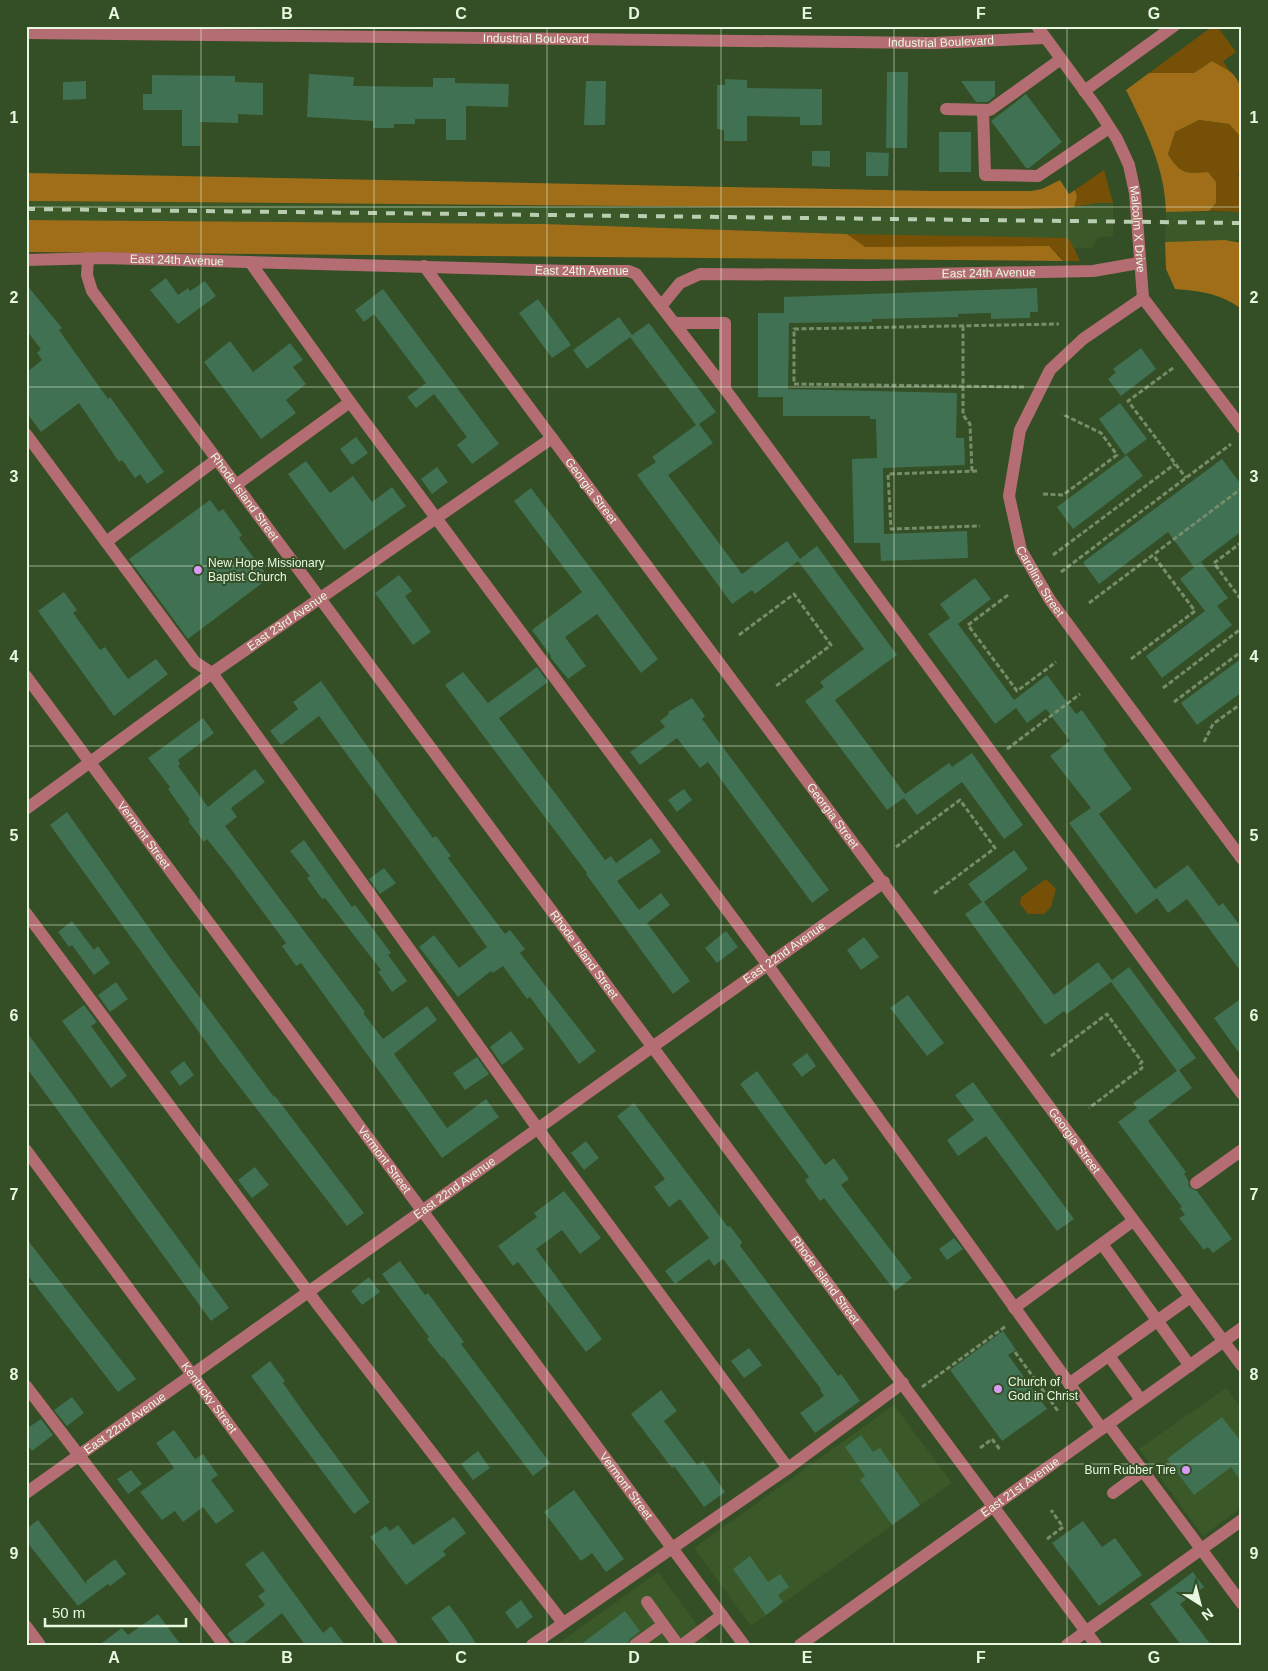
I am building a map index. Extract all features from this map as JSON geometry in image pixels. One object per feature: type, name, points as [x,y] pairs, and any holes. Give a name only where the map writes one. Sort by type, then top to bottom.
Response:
[{"type":"street","name":"Malcolm X Drive","points":[[1037,26],[1084,91],[1124,153],[1132,177],[1143,298]]},
{"type":"street","points":[[1084,91],[1174,26]]},
{"type":"street","name":"Industrial Boulevard","points":[[26,33],[68,30],[271,31],[923,43],[1045,38]]},
{"type":"street","points":[[946,110],[990,110],[1061,59]]},
{"type":"street","points":[[983,110],[985,175],[1038,176],[1109,128]]},
{"type":"street","name":"East 24th Avenue","points":[[26,260],[88,258],[629,271],[644,281],[662,305],[680,283],[700,274],[870,275],[1093,271],[1139,263]]},
{"type":"street","name":"Rhode Island Street","points":[[88,258],[87,275],[92,291],[1096,1645]]},
{"type":"street","points":[[250,262],[350,402],[766,964],[1069,1384],[1143,1471],[1242,1604]]},
{"type":"street","name":"Georgia Street","points":[[424,266],[884,882],[1189,1298],[1242,1366]]},
{"type":"street","points":[[1143,298],[1242,428]]},
{"type":"street","name":"Carolina Street","points":[[1143,298],[1083,339],[1050,370],[1020,430],[1009,496],[1021,550],[1050,600],[1242,859]]},
{"type":"street","points":[[662,305],[1242,1094]]},
{"type":"street","points":[[676,323],[725,323],[725,389]]},
{"type":"street","points":[[236,485],[350,402]]},
{"type":"street","points":[[26,434],[195,662],[212,673],[538,1129],[788,1468]]},
{"type":"street","name":"East 23rd Avenue","points":[[26,809],[212,673],[552,438]]},
{"type":"street","points":[[106,542],[217,459]]},
{"type":"street","name":"Vermont Street","points":[[26,676],[744,1645]]},
{"type":"street","name":"East 22nd Avenue","points":[[26,1493],[310,1294],[652,1044],[884,882]]},
{"type":"street","points":[[26,912],[310,1294],[563,1623]]},
{"type":"street","name":"Kentucky Street","points":[[26,1150],[392,1645]]},
{"type":"street","points":[[1196,1183],[1242,1150]]},
{"type":"street","points":[[1014,1308],[1132,1221]]},
{"type":"street","points":[[1102,1244],[1190,1366]]},
{"type":"street","points":[[1069,1384],[1189,1298]]},
{"type":"street","name":"East 21st Avenue","points":[[800,1645],[1242,1328]]},
{"type":"street","points":[[1109,1356],[1141,1400]]},
{"type":"street","points":[[532,1645],[788,1468],[903,1383]]},
{"type":"street","points":[[26,1386],[224,1645]]},
{"type":"street","points":[[1113,1493],[1143,1471]]},
{"type":"street","points":[[1067,1645],[1242,1520]]},
{"type":"street","points":[[647,1602],[678,1645]]},
{"type":"street","points":[[682,1645],[722,1615]]},
{"type":"street","points":[[635,1645],[664,1625]]},
{"type":"street","points":[[26,1626],[40,1645]]},
{"type":"path","points":[[1024,387],[794,384],[794,329],[1059,324]]},
{"type":"path","points":[[964,326],[963,415],[970,424],[972,471]]},
{"type":"path","points":[[1173,368],[1128,401],[1186,478]]},
{"type":"path","points":[[1044,494],[1063,495],[1117,455],[1100,433],[1062,414]]},
{"type":"path","points":[[1061,572],[1231,444]]},
{"type":"path","points":[[1053,555],[1175,464]]},
{"type":"path","points":[[977,471],[888,474],[891,529],[980,526]]},
{"type":"path","points":[[1089,603],[1242,488]]},
{"type":"path","points":[[1242,542],[1214,563],[1242,601]]},
{"type":"path","points":[[1131,659],[1195,611],[1153,555]]},
{"type":"path","points":[[739,635],[794,594],[826,638],[831,645],[776,686]]},
{"type":"path","points":[[1008,595],[968,625],[1017,691],[1056,662]]},
{"type":"path","points":[[1163,688],[1242,628]]},
{"type":"path","points":[[1174,702],[1242,651]]},
{"type":"path","points":[[994,759],[1080,694]]},
{"type":"path","points":[[1204,742],[1213,724],[1242,703]]},
{"type":"path","points":[[896,847],[960,800],[995,848],[932,895]]},
{"type":"path","points":[[1051,1056],[1107,1014],[1142,1062],[1140,1064],[1142,1068],[1089,1108]]},
{"type":"path","points":[[912,1395],[1006,1326]]},
{"type":"path","points":[[1016,1352],[1058,1411]]},
{"type":"path","points":[[980,1448],[992,1439],[1002,1451]]},
{"type":"path","points":[[1047,1539],[1063,1527],[1051,1510]]},
{"type":"shaded area","points":[[1213,26],[1217,26],[1236,52],[1223,61],[1230,72],[1212,61],[1194,73],[1149,73]]},
{"type":"shaded area","points":[[1212,61],[1232,73],[1240,87],[1243,104],[1242,138],[1229,124],[1199,120],[1175,132],[1168,154],[1176,166],[1184,171],[1194,173],[1208,172],[1216,182],[1216,203],[1209,211],[1166,212],[1165,195],[1158,164],[1147,134],[1126,90],[1149,73],[1194,73]]},
{"type":"shaded area","points":[[1199,120],[1229,124],[1242,138],[1242,164],[1238,174],[1242,182],[1242,212],[1209,211],[1216,203],[1208,172],[1194,173],[1184,171],[1176,166],[1168,154],[1175,132]]},
{"type":"shaded area","points":[[1104,170],[1113,203],[1097,203],[1074,207],[1077,197],[1075,190]]},
{"type":"shaded area","points":[[26,173],[932,191],[1031,191],[1042,189],[1060,180],[1069,194],[1075,190],[1077,197],[1074,207],[1017,209],[26,201]]},
{"type":"shaded area","points":[[26,201],[761,209],[1067,208],[1097,203],[1113,203],[1113,236],[1098,238],[1092,248],[1074,248],[1066,238],[971,238],[544,224],[26,220]]},
{"type":"shaded area","points":[[1166,212],[1242,212],[1242,240],[1165,242]]},
{"type":"shaded area","points":[[26,220],[544,224],[847,234],[865,247],[1049,246],[1063,261],[26,252]]},
{"type":"shaded area","points":[[847,234],[1067,238],[1071,242],[1080,261],[1063,261],[1058,254],[864,247]]},
{"type":"shaded area","points":[[1225,240],[1242,243],[1242,305],[1239,307],[1208,294],[1175,289],[1166,269],[1165,242]]},
{"type":"shaded area","points":[[1046,879],[1056,889],[1051,907],[1044,914],[1028,914],[1020,904],[1021,897]]},
{"type":"shaded area","points":[[1226,1388],[1242,1409],[1242,1507],[1203,1536],[1139,1449]]},
{"type":"shaded area","points":[[894,1405],[952,1483],[751,1626],[694,1548]]},
{"type":"shaded area","points":[[658,1572],[712,1645],[556,1645]]},
{"type":"building","points":[[887,72],[908,72],[907,148],[886,148]]},
{"type":"building","points":[[309,74],[354,77],[353,86],[433,87],[433,78],[455,78],[455,83],[509,84],[508,107],[466,106],[466,140],[446,140],[446,119],[415,119],[415,124],[394,124],[394,128],[373,128],[373,121],[307,117]]},
{"type":"building","points":[[152,75],[235,76],[235,82],[263,83],[263,115],[238,114],[238,123],[200,122],[200,146],[182,146],[182,110],[143,110],[143,94],[152,94]]},
{"type":"building","points":[[725,79],[747,80],[747,88],[822,89],[822,125],[800,125],[800,117],[747,116],[747,141],[724,141],[724,130],[717,129],[717,85],[725,85]]},
{"type":"building","points":[[86,81],[86,99],[63,100],[63,82]]},
{"type":"building","points":[[586,81],[606,81],[605,125],[584,125]]},
{"type":"building","points":[[961,81],[995,81],[995,96],[988,102],[976,102]]},
{"type":"building","points":[[1026,94],[1062,142],[1029,168],[1026,168],[991,121]]},
{"type":"building","points":[[939,132],[971,132],[971,172],[939,172]]},
{"type":"building","points":[[812,151],[830,151],[830,167],[812,166]]},
{"type":"building","points":[[866,152],[889,153],[888,176],[866,176]]},
{"type":"building","points":[[166,278],[178,295],[188,288],[190,291],[205,281],[216,296],[178,324],[150,290]]},
{"type":"building","points":[[26,284],[62,328],[59,330],[108,399],[110,397],[164,472],[147,484],[140,474],[135,478],[122,460],[119,462],[79,403],[41,432],[26,412],[26,373],[42,360],[37,353],[41,349],[26,330]]},
{"type":"building","points":[[1037,288],[1038,312],[1030,312],[1030,318],[991,319],[991,313],[958,314],[958,317],[872,319],[872,322],[789,323],[788,389],[957,393],[956,438],[964,438],[965,465],[883,468],[884,534],[967,531],[968,558],[881,561],[880,543],[854,543],[852,459],[877,458],[876,419],[870,419],[870,416],[783,416],[783,397],[758,397],[758,313],[784,313],[784,297]]},
{"type":"building","points":[[383,289],[499,444],[472,464],[457,445],[467,437],[434,394],[416,408],[407,397],[426,383],[374,314],[364,322],[355,310]]},
{"type":"building","points":[[538,299],[571,345],[552,358],[519,313]]},
{"type":"building","points":[[619,317],[632,335],[649,323],[716,412],[699,424],[713,443],[668,475],[742,574],[787,541],[800,559],[817,546],[897,655],[835,700],[905,794],[949,763],[952,767],[972,753],[1023,825],[1004,839],[962,782],[917,815],[904,798],[887,810],[805,701],[824,687],[820,682],[864,649],[798,561],[755,594],[752,590],[732,604],[637,475],[656,462],[652,457],[696,425],[630,337],[587,369],[573,350]]},
{"type":"building","points":[[230,341],[253,372],[290,343],[303,360],[293,367],[306,384],[286,400],[296,413],[261,439],[204,362]]},
{"type":"building","points":[[1141,348],[1156,369],[1121,396],[1108,379],[1116,372],[1113,369]]},
{"type":"building","points":[[1120,403],[1147,439],[1125,455],[1099,419]]},
{"type":"building","points":[[356,437],[368,453],[352,465],[340,449]]},
{"type":"building","points":[[1127,455],[1143,476],[1073,529],[1057,507]]},
{"type":"building","points":[[1222,459],[1242,486],[1242,531],[1194,567],[1168,532],[1099,584],[1083,562]]},
{"type":"building","points":[[306,461],[330,493],[353,476],[372,502],[392,487],[406,506],[344,550],[288,474]]},
{"type":"building","points":[[437,467],[448,482],[432,494],[421,479]]},
{"type":"building","points":[[531,488],[658,659],[641,673],[597,614],[565,637],[586,666],[568,679],[532,630],[582,592],[514,501]]},
{"type":"building","name":"New Hope Missionary Baptist Church","points":[[210,500],[219,512],[223,509],[242,535],[239,538],[269,578],[188,639],[129,559]]},
{"type":"building","points":[[1201,562],[1228,598],[1217,606],[1232,625],[1162,678],[1146,656],[1205,611],[1180,579]]},
{"type":"building","points":[[399,575],[412,591],[405,596],[431,632],[413,645],[375,593]]},
{"type":"building","points":[[975,578],[991,599],[958,624],[1014,700],[1047,675],[1076,714],[1082,710],[1107,746],[1103,749],[1132,789],[1099,814],[1155,889],[1188,865],[1219,906],[1223,903],[1242,928],[1242,973],[1187,899],[1168,913],[1157,898],[1136,914],[1069,823],[1091,808],[1050,756],[1070,741],[1046,709],[1027,723],[1016,708],[995,724],[928,634],[950,618],[940,604]]},
{"type":"building","points":[[64,592],[77,610],[73,613],[100,650],[105,647],[128,679],[156,659],[168,674],[114,716],[38,611]]},
{"type":"building","points":[[1242,658],[1242,692],[1197,725],[1181,703]]},
{"type":"building","points":[[537,667],[548,682],[499,718],[605,860],[611,856],[616,863],[651,838],[661,852],[617,881],[639,910],[661,893],[670,905],[647,923],[690,981],[673,994],[587,873],[445,685],[463,672],[488,703]]},
{"type":"building","points":[[321,681],[433,838],[436,836],[451,856],[448,858],[505,934],[510,930],[525,949],[520,953],[596,1051],[579,1064],[530,997],[527,999],[503,966],[493,973],[491,971],[458,997],[419,947],[434,935],[459,968],[487,947],[319,716],[281,745],[270,731],[298,709],[293,702]]},
{"type":"building","points":[[692,698],[705,716],[702,719],[829,890],[812,903],[708,762],[700,768],[677,738],[640,765],[630,752],[665,727],[660,721],[669,714],[668,712]]},
{"type":"building","points":[[203,718],[214,733],[178,760],[180,764],[178,766],[208,807],[255,769],[265,782],[231,808],[237,817],[225,826],[365,1012],[363,1013],[383,1039],[427,1006],[437,1020],[394,1054],[447,1128],[486,1099],[499,1117],[442,1158],[301,963],[296,966],[282,946],[286,943],[231,869],[207,839],[204,842],[188,821],[190,820],[168,789],[170,787],[148,758]]},
{"type":"building","points":[[684,789],[692,800],[677,812],[668,800]]},
{"type":"building","points":[[67,812],[171,959],[364,1213],[347,1226],[219,1060],[50,825]]},
{"type":"building","points":[[304,840],[352,907],[355,905],[391,953],[388,955],[407,981],[392,992],[378,972],[381,970],[325,898],[322,899],[307,878],[310,876],[290,851]]},
{"type":"building","points":[[1014,850],[1028,869],[984,902],[1054,995],[1098,962],[1112,980],[1129,967],[1196,1058],[1179,1070],[1192,1088],[1148,1121],[1186,1172],[1184,1174],[1188,1180],[1189,1187],[1197,1191],[1232,1239],[1213,1253],[1208,1247],[1204,1250],[1179,1218],[1185,1215],[1180,1208],[1182,1207],[1118,1122],[1137,1108],[1133,1103],[1177,1071],[1111,982],[1067,1014],[1064,1011],[1045,1025],[965,914],[982,902],[968,884]]},
{"type":"building","points":[[384,868],[396,883],[380,894],[369,879]]},
{"type":"building","points":[[72,921],[94,950],[98,946],[110,963],[94,975],[72,945],[69,947],[58,932]]},
{"type":"building","points":[[726,931],[738,947],[717,963],[705,948]]},
{"type":"building","points":[[864,937],[879,957],[861,970],[847,950]]},
{"type":"building","points":[[116,982],[128,999],[110,1012],[98,995]]},
{"type":"building","points":[[908,995],[944,1043],[927,1056],[890,1008]]},
{"type":"building","points":[[1242,998],[1242,1057],[1214,1018]]},
{"type":"building","points":[[84,1005],[97,1022],[91,1026],[127,1076],[111,1088],[62,1021]]},
{"type":"building","points":[[26,1031],[229,1308],[211,1321],[26,1067]]},
{"type":"building","points":[[511,1031],[524,1049],[502,1065],[490,1047]]},
{"type":"building","points":[[807,1053],[816,1066],[802,1077],[792,1064]]},
{"type":"building","points":[[477,1057],[489,1074],[465,1090],[453,1073]]},
{"type":"building","points":[[184,1061],[194,1075],[180,1086],[170,1072]]},
{"type":"building","points":[[757,1071],[825,1165],[834,1158],[849,1179],[841,1185],[912,1278],[895,1291],[824,1198],[820,1201],[805,1180],[809,1177],[740,1084]]},
{"type":"building","points":[[973,1082],[1074,1219],[1057,1231],[986,1136],[958,1156],[947,1140],[974,1120],[955,1095]]},
{"type":"building","points":[[634,1103],[728,1227],[730,1226],[742,1242],[740,1246],[838,1376],[841,1374],[860,1401],[815,1433],[800,1413],[824,1396],[821,1389],[723,1259],[714,1266],[709,1259],[675,1284],[665,1271],[709,1238],[680,1199],[669,1207],[654,1187],[665,1179],[617,1116]]},
{"type":"building","points":[[586,1141],[599,1158],[584,1170],[571,1153]]},
{"type":"building","points":[[255,1167],[269,1185],[252,1198],[238,1180]]},
{"type":"building","points":[[564,1191],[601,1238],[580,1254],[562,1230],[536,1249],[602,1339],[586,1352],[518,1262],[513,1266],[498,1246],[537,1217],[534,1213]]},
{"type":"building","points":[[26,1238],[136,1379],[118,1392],[26,1273]]},
{"type":"building","points":[[954,1238],[963,1249],[947,1260],[939,1249]]},
{"type":"building","points":[[400,1261],[425,1295],[428,1293],[464,1342],[461,1344],[550,1463],[533,1476],[443,1357],[427,1339],[429,1337],[382,1274]]},
{"type":"building","points":[[369,1277],[380,1292],[362,1305],[351,1291]]},
{"type":"building","name":"Church of God in Christ","points":[[1003,1331],[1016,1350],[1008,1355],[1047,1409],[1002,1441],[950,1370]]},
{"type":"building","points":[[749,1348],[762,1365],[744,1378],[731,1361]]},
{"type":"building","points":[[270,1361],[285,1381],[283,1383],[304,1413],[370,1502],[354,1514],[251,1376]]},
{"type":"building","points":[[661,1390],[677,1411],[664,1421],[697,1465],[703,1461],[725,1492],[704,1507],[674,1466],[672,1468],[631,1414]]},
{"type":"building","points":[[72,1397],[84,1413],[67,1426],[54,1410]]},
{"type":"building","points":[[1222,1417],[1242,1443],[1242,1482],[1231,1467],[1194,1495],[1167,1459]]},
{"type":"building","points":[[41,1419],[53,1435],[32,1451],[26,1443],[26,1429]]},
{"type":"building","points":[[174,1430],[195,1459],[203,1454],[218,1475],[211,1480],[234,1511],[216,1524],[203,1507],[183,1522],[175,1511],[162,1520],[140,1492],[174,1468],[156,1443]]},
{"type":"building","points":[[861,1435],[873,1452],[880,1448],[920,1505],[892,1525],[860,1480],[865,1476],[845,1447]]},
{"type":"building","points":[[478,1451],[490,1468],[473,1480],[461,1464]]},
{"type":"building","points":[[131,1470],[142,1484],[128,1494],[117,1479]]},
{"type":"building","points":[[574,1490],[624,1559],[606,1572],[592,1553],[581,1561],[544,1512]]},
{"type":"building","points":[[454,1517],[466,1533],[443,1551],[446,1555],[406,1585],[370,1537],[386,1526],[390,1531],[398,1525],[413,1545]]},
{"type":"building","points":[[38,1520],[87,1585],[86,1581],[115,1559],[126,1574],[110,1586],[108,1584],[78,1606],[26,1541],[26,1529]]},
{"type":"building","points":[[1083,1521],[1102,1547],[1115,1538],[1142,1575],[1099,1606],[1052,1543]]},
{"type":"building","points":[[263,1551],[323,1633],[331,1626],[345,1645],[305,1645],[282,1613],[242,1645],[236,1645],[227,1634],[265,1605],[258,1596],[265,1591],[245,1564]]},
{"type":"building","points":[[750,1556],[768,1582],[780,1574],[789,1587],[778,1595],[783,1602],[766,1615],[733,1569]]},
{"type":"building","points":[[1193,1572],[1204,1587],[1180,1604],[1211,1645],[1181,1645],[1150,1604]]},
{"type":"building","points":[[521,1600],[533,1617],[517,1629],[505,1612]]},
{"type":"building","points":[[449,1605],[477,1645],[451,1645],[431,1618]]},
{"type":"building","points":[[625,1611],[640,1631],[630,1639],[627,1645],[580,1645]]},
{"type":"building","points":[[158,1614],[181,1645],[99,1645],[122,1628],[128,1635]]},
{"type":"railway","points":[[26,209],[1242,223]]},
{"type":"place","name":"New Hope Missionary Baptist Church","points":[[198,570]]},
{"type":"place","name":"Church of God in Christ","points":[[998,1389]]},
{"type":"place","name":"Burn Rubber Tire","points":[[1186,1470]]}]
